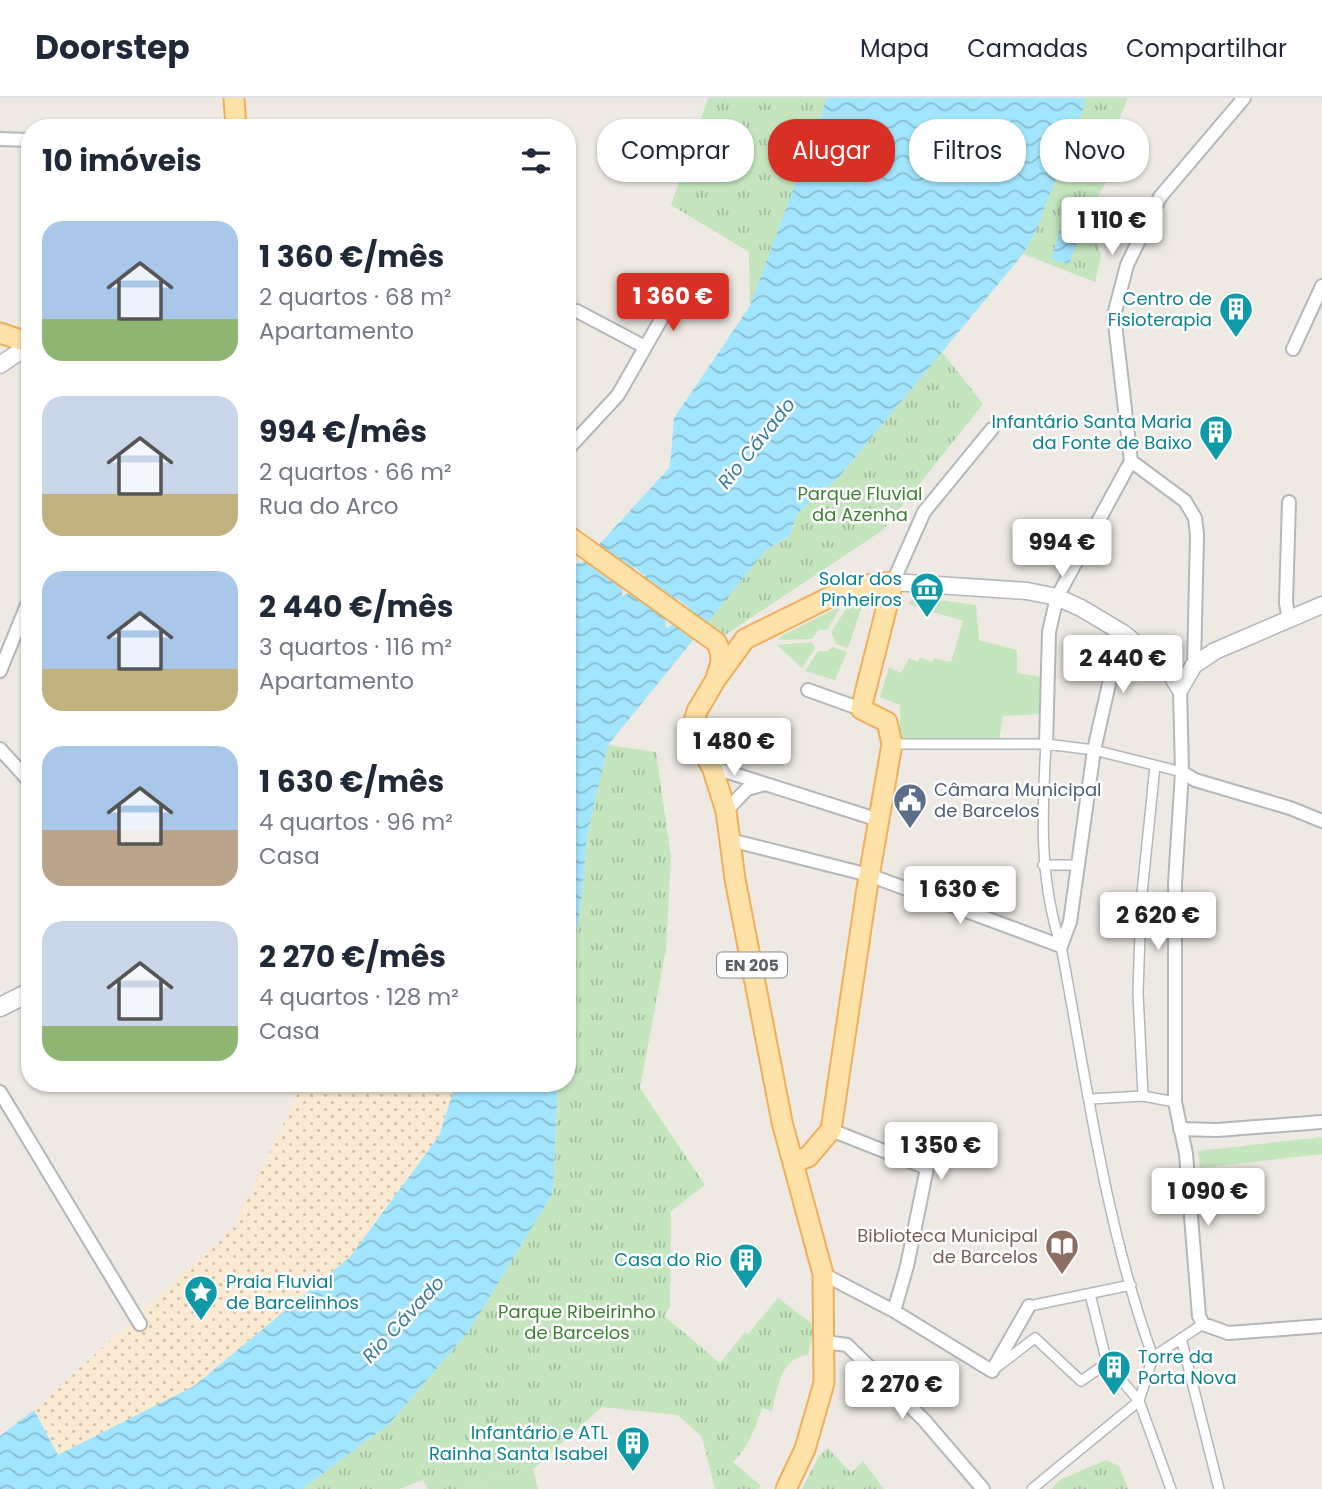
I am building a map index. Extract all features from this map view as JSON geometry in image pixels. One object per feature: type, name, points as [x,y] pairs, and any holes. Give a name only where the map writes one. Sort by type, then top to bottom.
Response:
[{"type":"main road","points":[[234,98],[235,119]]},
{"type":"main road","points":[[0,333],[21,338]]},
{"type":"main road","points":[[576,541],[714,640]]},
{"type":"main road","points":[[793,1163],[808,1157],[831,1130],[869,875],[892,744],[887,722],[861,709],[893,582]]},
{"type":"main road","name":"EN 205","points":[[714,640],[728,643],[745,639],[850,587],[893,582]]},
{"type":"main road","name":"EN 205","points":[[745,639],[716,679],[697,711],[694,722],[699,746],[712,767],[726,811],[735,879],[782,1122],[823,1274],[824,1383],[805,1449],[786,1488]]},
{"type":"main road","name":"EN 205","points":[[714,640],[722,653],[716,679]]},
{"type":"main road","points":[[0,1007],[21,996]]},
{"type":"street","points":[[1032,1489],[1139,1401],[1153,1357],[1131,1285],[1101,1166],[1061,946],[1052,920],[1044,865],[1042,805],[1049,632],[1057,597],[1131,461],[1114,315],[1126,265],[1160,197],[1244,98]]},
{"type":"street","points":[[0,139],[21,140]]},
{"type":"street","points":[[576,440],[618,395],[671,302],[645,285]]},
{"type":"street","points":[[1293,349],[1322,286]]},
{"type":"street","points":[[576,311],[645,347]]},
{"type":"street","points":[[0,365],[21,349]]},
{"type":"street","points":[[992,429],[925,512],[893,582],[1027,591],[1057,597],[1123,633],[1168,670],[1180,689],[1182,772],[1175,883],[1175,1102],[1186,1154],[1199,1316],[1203,1324],[1227,1333],[1322,1326]]},
{"type":"street","points":[[1131,461],[1185,501],[1195,518],[1197,535],[1194,665]]},
{"type":"street","points":[[1289,502],[1286,603],[1289,620]]},
{"type":"street","points":[[1180,689],[1194,665],[1215,651],[1322,604]]},
{"type":"street","points":[[0,671],[21,620]]},
{"type":"street","points":[[1061,946],[1070,922],[1094,750],[1123,633]]},
{"type":"street","points":[[808,691],[861,709]]},
{"type":"street","points":[[892,744],[1046,744],[1094,750],[1182,772],[1195,780],[1290,808],[1322,821]]},
{"type":"street","points":[[0,749],[21,772]]},
{"type":"street","points":[[1143,1096],[1138,993],[1141,903],[1155,766]]},
{"type":"street","points":[[712,767],[879,820]]},
{"type":"street","points":[[726,811],[747,789],[765,784]]},
{"type":"street","points":[[730,840],[869,875],[1061,946]]},
{"type":"street","points":[[1044,865],[1079,865]]},
{"type":"street","points":[[0,1092],[140,1324]]},
{"type":"street","points":[[1090,1099],[1143,1096],[1175,1102]]},
{"type":"street","points":[[1180,1129],[1217,1130],[1322,1122]]},
{"type":"street","points":[[831,1130],[927,1168],[907,1266],[894,1311]]},
{"type":"street","points":[[823,1274],[894,1311],[993,1370]]},
{"type":"street","points":[[993,1370],[1029,1306],[1131,1285]]},
{"type":"street","points":[[1090,1294],[1107,1363],[1139,1401],[1171,1489]]},
{"type":"street","points":[[1153,1357],[1203,1324]]},
{"type":"street","points":[[993,1370],[1035,1338],[1081,1381],[1107,1363]]},
{"type":"street","points":[[1181,1338],[1219,1489]]},
{"type":"street","points":[[825,1342],[848,1345],[924,1420],[983,1489]]},
{"type":"green space","points":[[708,98],[827,98],[819,119],[768,119],[768,182],[796,182],[750,306],[749,252],[671,205],[679,182],[754,182],[754,119],[701,119]]},
{"type":"green space","points":[[1085,98],[1128,98],[1119,119],[1079,119]]},
{"type":"green space","points":[[1055,182],[1106,182],[1089,212],[1101,256],[1095,282],[1023,254],[1035,233]]},
{"type":"green space","name":"Parque Fluvial da Azenha","points":[[942,352],[983,404],[883,530],[725,635],[705,625],[766,550],[789,536],[798,513],[839,477]]},
{"type":"green space","points":[[915,597],[976,605],[979,640],[1017,650],[1017,673],[1042,677],[1040,714],[1003,716],[999,740],[900,741],[900,705],[880,697],[889,667],[901,673],[909,658],[918,662],[920,657],[932,662],[934,658],[951,662],[963,621],[908,604]]},
{"type":"green space","points":[[864,600],[848,648],[836,644],[831,632],[850,603]]},
{"type":"green space","points":[[841,606],[827,630],[818,630],[812,639],[778,640],[783,635]]},
{"type":"green space","points":[[812,642],[815,648],[802,668],[777,645]]},
{"type":"green space","points":[[833,647],[847,652],[835,680],[805,671],[818,651],[827,651]]},
{"type":"green space","name":"Parque Ribeirinho de Barcelos","points":[[608,745],[656,752],[671,857],[666,949],[640,1088],[705,1185],[671,1211],[670,1307],[664,1316],[720,1363],[778,1298],[815,1326],[808,1355],[799,1357],[786,1368],[772,1411],[762,1408],[747,1444],[733,1462],[761,1486],[758,1489],[715,1489],[702,1437],[678,1415],[602,1407],[533,1469],[456,1489],[428,1489],[423,1480],[399,1489],[302,1489],[389,1424],[469,1331],[553,1193],[558,1092],[576,1092],[576,932],[587,836]]},
{"type":"green space","points":[[1322,1137],[1322,1154],[1200,1168],[1198,1151]]},
{"type":"green space","points":[[828,1448],[851,1473],[863,1461],[884,1489],[802,1489],[819,1456]]},
{"type":"green space","points":[[1106,1460],[1119,1466],[1128,1489],[1051,1489],[1060,1480]]},
{"type":"green space","points":[[533,1469],[538,1489],[455,1489]]},
{"type":"sand","name":"Praia Fluvial de Barcelinhos","points":[[299,1092],[453,1092],[439,1136],[350,1257],[194,1386],[57,1455],[34,1410],[234,1227]]},
{"type":"water","name":"Rio Cávado","points":[[827,98],[1085,98],[1079,119],[1040,119],[1040,182],[1055,182],[1035,233],[1023,254],[839,477],[798,513],[789,536],[766,550],[608,745],[587,836],[576,931],[576,564],[583,562],[670,467],[674,418],[750,306],[796,182],[895,182],[895,119],[819,119]],"holes":[[[634,567],[645,576],[634,591],[622,596],[623,582]],[[678,599],[689,607],[678,622],[666,628],[666,614]]]},
{"type":"water","points":[[1060,229],[1079,238],[1069,264],[1051,259]]},
{"type":"water","name":"Rio Cávado","points":[[453,1092],[558,1092],[553,1193],[469,1331],[389,1424],[302,1489],[0,1489],[0,1436],[34,1410],[58,1455],[194,1386],[350,1257],[439,1136]]},
{"type":"place","name":"Centro de Fisioterapia","points":[[1236,339]]},
{"type":"place","name":"Infantário Santa Maria da Fonte de Baixo","points":[[1216,462]]},
{"type":"place","name":"Solar dos Pinheiros","points":[[927,619]]},
{"type":"place","name":"Câmara Municipal de Barcelos","points":[[910,830]]},
{"type":"place","name":"Biblioteca Municipal de Barcelos","points":[[1062,1276]]},
{"type":"place","name":"Casa do Rio","points":[[746,1290]]},
{"type":"place","name":"Praia Fluvial de Barcelinhos","points":[[201,1322]]},
{"type":"place","name":"Torre da Porta Nova","points":[[1114,1397]]},
{"type":"place","name":"Infantário e ATL Rainha Santa Isabel","points":[[633,1473]]}]
